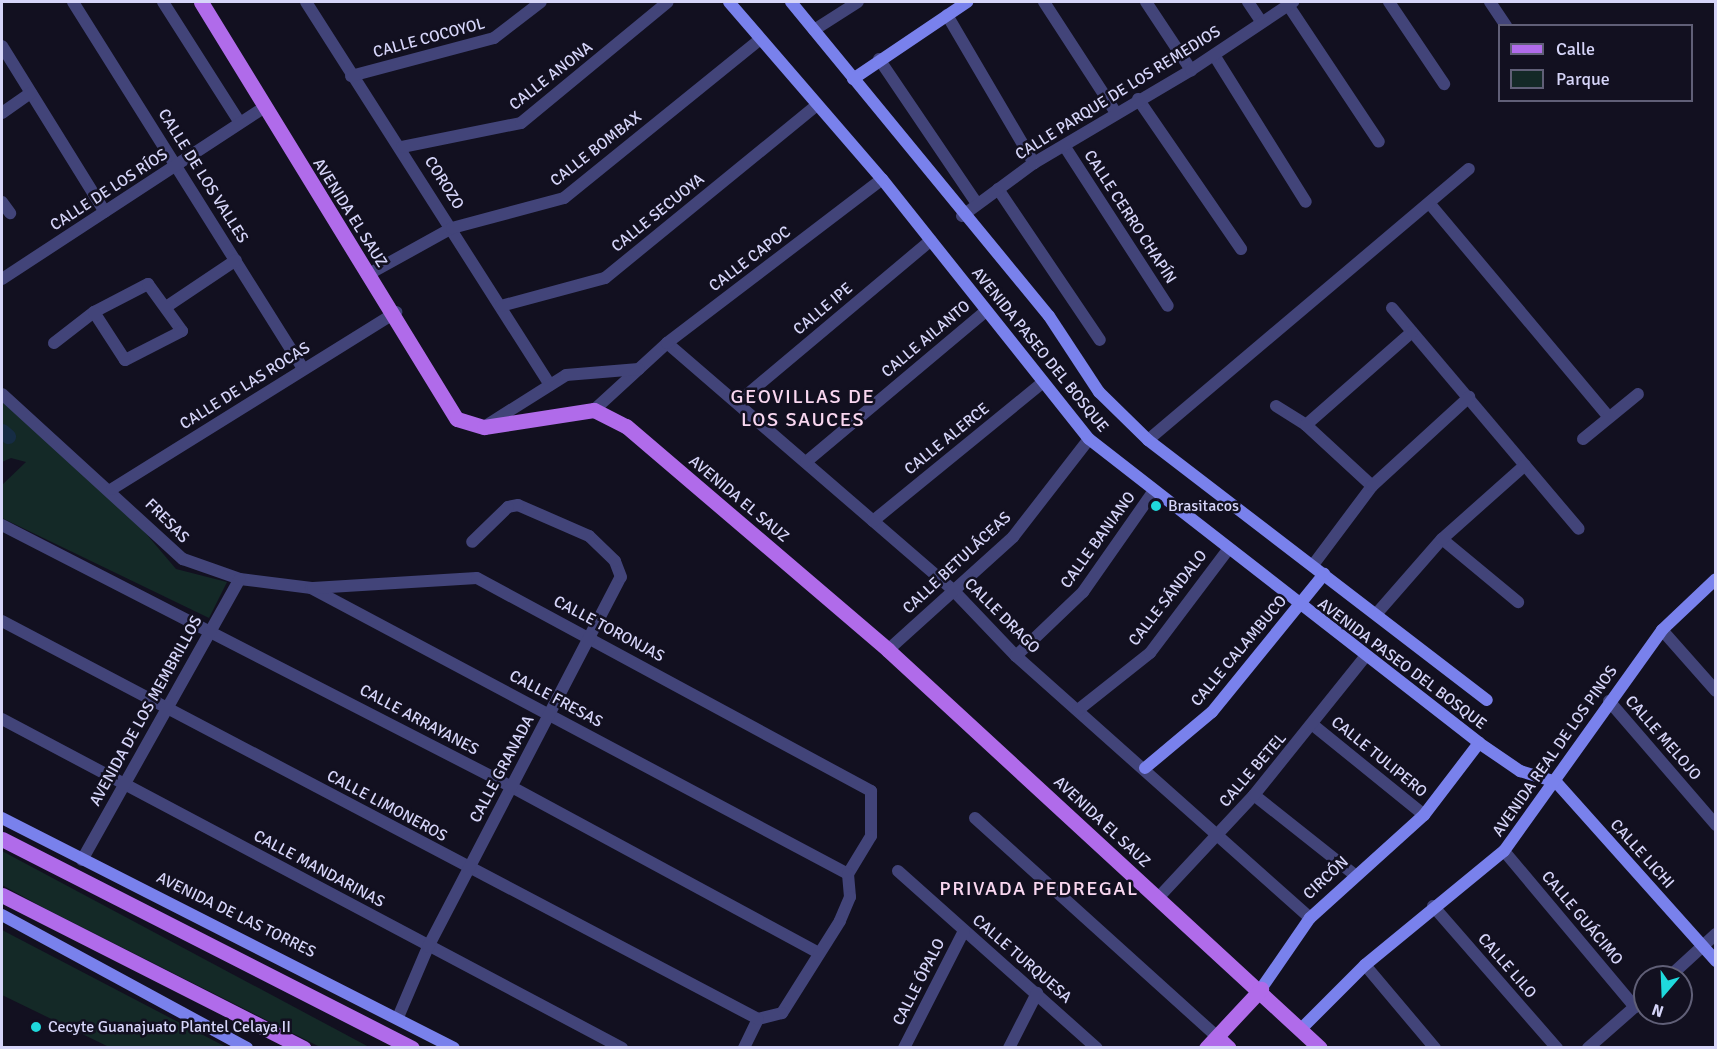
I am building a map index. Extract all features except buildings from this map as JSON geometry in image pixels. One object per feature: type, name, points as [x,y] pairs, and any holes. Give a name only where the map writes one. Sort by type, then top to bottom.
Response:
[{"type":"main road","name":"AVENIDA EL SAUZ","points":[[201,2],[263,108],[367,275],[396,312],[457,419],[484,427],[594,410],[626,426],[888,650],[1158,898],[1261,989],[1320,1047]]},
{"type":"main road","name":"AVENIDA PASEO DEL BOSQUE","points":[[729,2],[815,106],[882,178],[1042,383],[1089,439],[1227,550],[1479,743],[1520,771],[1556,782]]},
{"type":"main road","name":"AVENIDA PASEO DEL BOSQUE","points":[[791,2],[962,216],[1049,316],[1099,392],[1148,440],[1324,574],[1378,612],[1487,700]]},
{"type":"main road","points":[[853,79],[879,59],[968,2]]},
{"type":"main road","name":"CALLE CALAMBUCO","points":[[1145,768],[1212,712],[1324,574]]},
{"type":"main road","name":"AVENIDA REAL DE LOS PINOS","points":[[1303,1028],[1365,965],[1432,906],[1504,850],[1556,782],[1609,701],[1662,630],[1716,579]]},
{"type":"main road","name":"CIRCÓN","points":[[1211,1042],[1261,989],[1310,918],[1424,815],[1479,743]]},
{"type":"main road","name":"CALLE LICHI","points":[[1556,782],[1716,961]]},
{"type":"main road","name":"AVENIDA DE LAS TORRES","points":[[2,818],[82,860],[399,1015],[454,1047]]},
{"type":"main road","points":[[2,839],[412,1047]]},
{"type":"main road","points":[[2,895],[303,1047]]},
{"type":"main road","points":[[2,915],[248,1047]]},
{"type":"main road","points":[[1211,1042],[1229,1047]]},
{"type":"street","name":"CALLE DE LOS VALLES","points":[[73,2],[303,369]]},
{"type":"street","points":[[163,2],[240,123]]},
{"type":"street","name":"COROZO","points":[[306,2],[351,76],[402,147],[550,385]]},
{"type":"street","name":"CALLE COCOYOL","points":[[351,76],[494,38],[541,2]]},
{"type":"street","name":"CALLE ANONA","points":[[402,147],[521,123],[668,2]]},
{"type":"street","points":[[814,30],[858,2]]},
{"type":"street","points":[[1044,2],[1116,113]]},
{"type":"street","points":[[1146,2],[1191,70]]},
{"type":"street","points":[[1248,2],[1260,20]]},
{"type":"street","points":[[1389,2],[1443,84]]},
{"type":"street","points":[[1490,2],[1505,24]]},
{"type":"street","points":[[1290,3],[1379,142]]},
{"type":"street","name":"CALLE PARQUE DE LOS REMEDIOS","points":[[962,216],[1034,163],[1065,147],[1138,99],[1191,70],[1260,20],[1290,3]]},
{"type":"street","points":[[947,15],[1034,163]]},
{"type":"street","name":"CALLE BOMBAX","points":[[367,275],[452,228],[564,198],[759,40]]},
{"type":"street","points":[[2,46],[105,212]]},
{"type":"street","points":[[1214,55],[1306,201]]},
{"type":"street","points":[[879,59],[977,204]]},
{"type":"street","points":[[2,114],[31,93]]},
{"type":"street","points":[[1138,99],[1240,249]]},
{"type":"street","name":"CALLE SECUOYA","points":[[501,306],[605,278],[815,106]]},
{"type":"street","name":"CALLE DE LOS RÍOS","points":[[2,279],[263,108]]},
{"type":"street","name":"CALLE CERRO CHAPÍN","points":[[1065,147],[1168,306]]},
{"type":"street","points":[[1148,440],[1431,204],[1469,169]]},
{"type":"street","name":"CALLE CAPOC","points":[[594,410],[667,343],[882,178]]},
{"type":"street","points":[[998,189],[1100,340]]},
{"type":"street","points":[[2,202],[10,213]]},
{"type":"street","points":[[1431,204],[1607,415]]},
{"type":"street","name":"CALLE IPE","points":[[737,403],[931,240]]},
{"type":"street","points":[[166,307],[236,260]]},
{"type":"street","points":[[54,343],[94,312],[148,284],[182,331],[125,360],[94,312]]},
{"type":"street","points":[[1392,308],[1579,529]]},
{"type":"street","name":"CALLE AILANTO","points":[[806,462],[986,311]]},
{"type":"street","name":"CALLE DE LAS ROCAS","points":[[112,489],[396,312]]},
{"type":"street","points":[[1306,425],[1412,332]]},
{"type":"street","name":"CALLE DRAGO","points":[[667,343],[952,589],[1016,656],[1219,833],[1310,918]]},
{"type":"street","points":[[484,427],[566,375],[639,369]]},
{"type":"street","name":"CALLE ALERCE","points":[[873,520],[1042,383]]},
{"type":"street","name":"FRESAS","points":[[2,393],[112,489],[183,559],[240,579]]},
{"type":"street","points":[[1583,439],[1607,415],[1638,394]]},
{"type":"street","points":[[1313,565],[1371,486],[1469,397]]},
{"type":"street","points":[[1276,406],[1306,425],[1371,486]]},
{"type":"street","name":"CALLE BETULÁCEAS","points":[[888,650],[952,589],[1013,537],[1089,439]]},
{"type":"street","points":[[1378,612],[1442,539],[1525,465]]},
{"type":"street","name":"CALLE BANIANO","points":[[1016,656],[1083,592],[1153,492]]},
{"type":"street","name":"CALLE GRANADA","points":[[399,1015],[428,946],[621,577],[615,561],[589,536],[518,505],[508,507],[472,542]]},
{"type":"street","name":"CALLE ARRAYANES","points":[[2,525],[210,629],[510,786],[817,952]]},
{"type":"street","points":[[1442,539],[1518,602]]},
{"type":"street","name":"CALLE SÁNDALO","points":[[1078,710],[1150,653],[1227,550]]},
{"type":"street","name":"CALLE TORONJAS","points":[[311,588],[477,578],[590,637],[871,791],[871,836],[848,874]]},
{"type":"street","name":"CALLE FRESAS","points":[[240,579],[311,588],[848,874]]},
{"type":"street","name":"AVENIDA DE LOS MEMBRILLOS","points":[[82,860],[240,579]]},
{"type":"street","name":"CALLE LIMONEROS","points":[[2,621],[758,1019]]},
{"type":"street","points":[[1662,630],[1716,691]]},
{"type":"street","name":"CALLE BETEL","points":[[1158,898],[1254,795],[1313,725],[1365,657]]},
{"type":"street","name":"CALLE MELOJO","points":[[1609,701],[1716,825]]},
{"type":"street","name":"CALLE MANDARINAS","points":[[2,718],[621,1047]]},
{"type":"street","name":"CALLE TULIPERO","points":[[1313,725],[1424,815]]},
{"type":"street","points":[[1254,795],[1355,875]]},
{"type":"street","points":[[975,818],[1211,1042]]},
{"type":"street","name":"CALLE GUÁCIMO","points":[[1504,850],[1633,1005]]},
{"type":"street","name":"CALLE TURQUESA","points":[[898,871],[1098,1047]]},
{"type":"street","points":[[744,1047],[758,1019],[782,1013],[850,897],[848,874]]},
{"type":"street","name":"CALLE LILO","points":[[1432,906],[1557,1047]]},
{"type":"street","name":"CALLE ÓPALO","points":[[904,1047],[964,931]]},
{"type":"street","points":[[1683,965],[1716,934]]},
{"type":"street","points":[[1365,965],[1435,1047]]},
{"type":"street","points":[[1008,1047],[1037,993]]},
{"type":"street","points":[[1588,1047],[1633,1009]]},
{"type":"green space","points":[[2,399],[109,490],[176,569],[227,582],[209,618],[2,518],[2,485],[26,462],[11,458],[2,462]]},
{"type":"green space","points":[[2,851],[369,1047],[320,1047],[46,909],[2,885]]},
{"type":"green space","points":[[2,930],[226,1047],[109,1047],[2,995]]},
{"type":"waterway","points":[[2,431],[8,436]]},
{"type":"place","name":"Brasitacos","points":[[1156,506]]},
{"type":"place","name":"Cecyte Guanajuato Plantel Celaya II","points":[[36,1027]]},
{"type":"district","name":"GEOVILLAS DE LOS SAUCES","points":[[803,408]]},
{"type":"district","name":"PRIVADA PEDREGAL","points":[[1039,888]]}]
